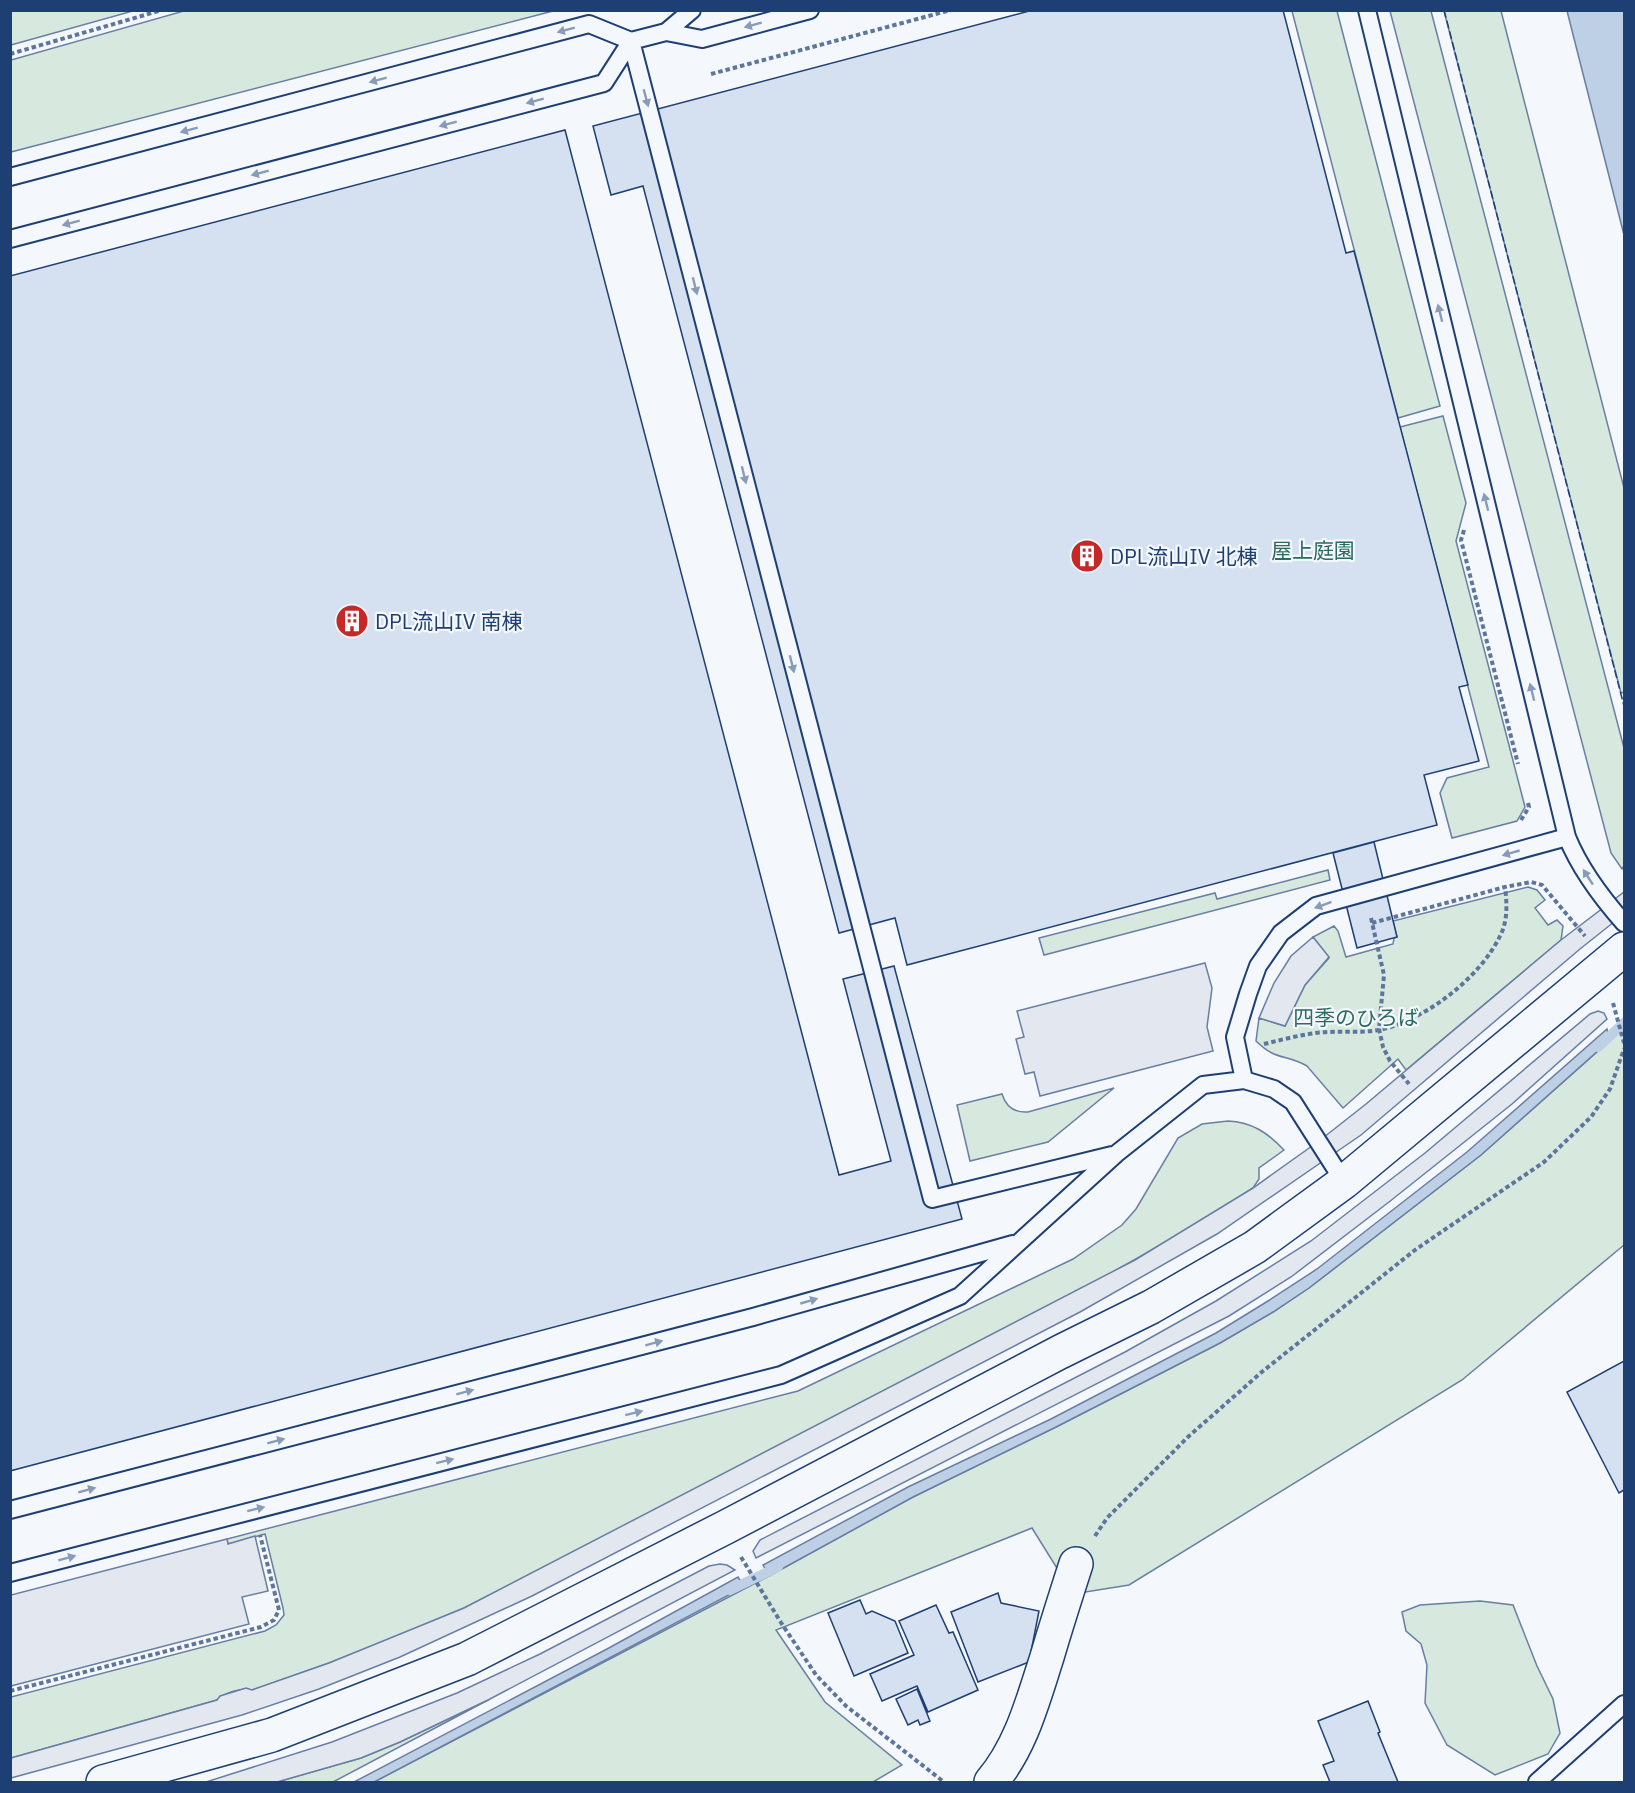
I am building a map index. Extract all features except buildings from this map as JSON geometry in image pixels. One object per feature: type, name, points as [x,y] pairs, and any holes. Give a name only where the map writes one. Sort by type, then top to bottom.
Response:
[{"type":"street","points":[[103,1782],[178,1773],[467,1659],[1151,1307],[1255,1247],[1344,1182],[1624,949]]},
{"type":"street","points":[[991,1782],[1019,1737],[1031,1709],[1076,1564]]},
{"type":"lane","points":[[666,32],[692,10]]},
{"type":"lane","points":[[10,177],[589,24],[631,41],[666,32],[702,39],[810,10]]},
{"type":"lane","points":[[1367,10],[1567,837],[1575,856],[1592,884],[1624,923]]},
{"type":"lane","points":[[10,239],[604,83],[631,41]]},
{"type":"lane","points":[[631,41],[932,1199],[1116,1154]]},
{"type":"lane","points":[[1244,1080],[1235,1036],[1258,966],[1281,933],[1317,906],[1567,837]]},
{"type":"lane","points":[[10,1573],[782,1375],[960,1296],[1116,1154],[1203,1085],[1244,1080],[1274,1089],[1293,1102],[1344,1182]]},
{"type":"lane","points":[[10,1510],[753,1317],[1016,1244]]},
{"type":"lane","points":[[1537,1782],[1624,1704]]},
{"type":"path","points":[[10,54],[162,10]]},
{"type":"path","points":[[711,74],[951,10]]},
{"type":"path","points":[[1372,923],[1505,886],[1531,882],[1542,885],[1586,936]]},
{"type":"path","points":[[1238,1051],[1296,1036],[1380,1029],[1404,1021],[1436,1005],[1465,981],[1483,962],[1501,936],[1507,909],[1505,886]]},
{"type":"path","points":[[1364,892],[1384,975],[1380,1029],[1383,1047],[1409,1084]]},
{"type":"path","points":[[1616,1012],[1624,1043]]},
{"type":"path","points":[[1076,1564],[1107,1518],[1189,1436],[1263,1371],[1415,1250],[1544,1162],[1591,1118],[1610,1089],[1624,1049]]},
{"type":"path","points":[[10,1691],[261,1627],[274,1620],[279,1610],[260,1535]]},
{"type":"path","points":[[742,1557],[780,1621],[816,1675],[846,1706],[944,1782]]},
{"type":"green space","points":[[11,10],[133,10],[133,11],[11,45]]},
{"type":"green space","points":[[184,11],[553,11],[11,152],[11,60]]},
{"type":"green space","points":[[1292,11],[1337,11],[1440,406],[1398,418]]},
{"type":"green space","points":[[1390,11],[1431,11],[1624,748],[1624,866],[1622,869],[1611,853]]},
{"type":"green space","points":[[1444,11],[1501,11],[1624,488],[1624,692],[1621,693]]},
{"type":"green space","points":[[1443,416],[1466,503],[1456,541],[1525,807],[1517,821],[1452,838],[1440,793],[1447,778],[1489,767],[1400,427]]},
{"type":"green space","points":[[1328,870],[1330,880],[1044,955],[1039,938],[1215,893],[1217,899]]},
{"type":"green space","name":"四季のひろば","points":[[1528,887],[1537,890],[1545,900],[1535,908],[1548,925],[1557,920],[1563,926],[1561,940],[1406,1070],[1398,1059],[1343,1108],[1307,1066],[1275,1055],[1256,1041],[1259,1018],[1285,1026],[1305,985],[1329,958],[1313,937],[1334,926],[1338,931],[1346,957],[1393,944],[1394,938],[1397,937],[1393,921]]},
{"type":"green space","points":[[1624,1028],[1624,1245],[1462,1380],[1129,1585],[1073,1594],[1032,1528],[776,1630],[825,1702],[902,1765],[873,1782],[374,1782],[769,1576],[913,1497],[1220,1343],[1273,1312],[1309,1288],[1481,1155]]},
{"type":"green space","points":[[1114,1088],[1048,1142],[970,1161],[957,1105],[1002,1094],[1011,1108],[1028,1112]]},
{"type":"green space","points":[[1228,1121],[1252,1126],[1272,1138],[1284,1150],[1259,1168],[1259,1179],[1253,1188],[1194,1226],[1088,1286],[464,1608],[329,1663],[252,1690],[233,1691],[217,1700],[11,1758],[11,1697],[265,1631],[276,1625],[284,1615],[265,1534],[228,1544],[227,1539],[798,1391],[1073,1259],[1122,1225],[1136,1209],[1178,1138],[1202,1124]]},
{"type":"green space","points":[[1480,1601],[1513,1605],[1537,1666],[1553,1699],[1560,1733],[1548,1754],[1495,1775],[1447,1745],[1425,1703],[1427,1665],[1421,1644],[1406,1631],[1402,1612],[1420,1605]]},
{"type":"green space","points":[[490,1699],[333,1782],[277,1782],[361,1758]]},
{"type":"shaded area","points":[[1624,892],[1624,914],[1361,1135],[1217,1234],[1080,1312],[532,1596],[400,1657],[319,1689],[242,1715],[11,1778],[11,1758],[217,1700],[220,1696],[246,1688],[252,1690],[329,1663],[464,1608],[1135,1260],[1253,1188],[1319,1141],[1561,940]]},
{"type":"shaded area","points":[[1313,937],[1329,957],[1305,985],[1285,1026],[1259,1018],[1274,983],[1291,956]]},
{"type":"shaded area","points":[[1205,963],[1212,988],[1207,1027],[1213,1051],[1040,1096],[1034,1072],[1025,1074],[1016,1039],[1024,1037],[1017,1011]]},
{"type":"shaded area","points":[[1598,1011],[1604,1013],[1607,1019],[1512,1104],[1291,1277],[1229,1316],[756,1558],[753,1551],[760,1540],[1125,1352],[1216,1301],[1311,1241],[1425,1153],[1590,1014]]},
{"type":"shaded area","points":[[255,1536],[268,1591],[242,1597],[249,1624],[11,1686],[11,1595],[227,1539],[228,1544]]},
{"type":"shaded area","points":[[720,1564],[735,1570],[490,1699],[400,1742],[361,1758],[277,1782],[206,1782],[332,1742],[457,1693],[540,1654],[709,1566]]},
{"type":"water","points":[[1567,11],[1624,11],[1624,235]]},
{"type":"water","points":[[1607,1029],[1609,1041],[1481,1155],[1309,1288],[1273,1312],[1220,1343],[913,1497],[769,1576],[763,1565],[908,1487],[1051,1419],[1216,1333],[1268,1301],[1317,1269],[1467,1152]]},
{"type":"water","points":[[738,1577],[744,1587],[374,1782],[354,1782],[607,1649]]},
{"type":"waterway","points":[[1598,1047],[1624,1023]]},
{"type":"waterway","points":[[730,1590],[778,1567]]},
{"type":"fence","points":[[1444,10],[1624,706]]},
{"type":"place","name":"DPL流山IV 北棟","points":[[1087,556]]},
{"type":"place","name":"DPL流山IV 南棟","points":[[352,621]]},
{"type":"park label","name":"屋上庭園","points":[[1313,550]]}]
